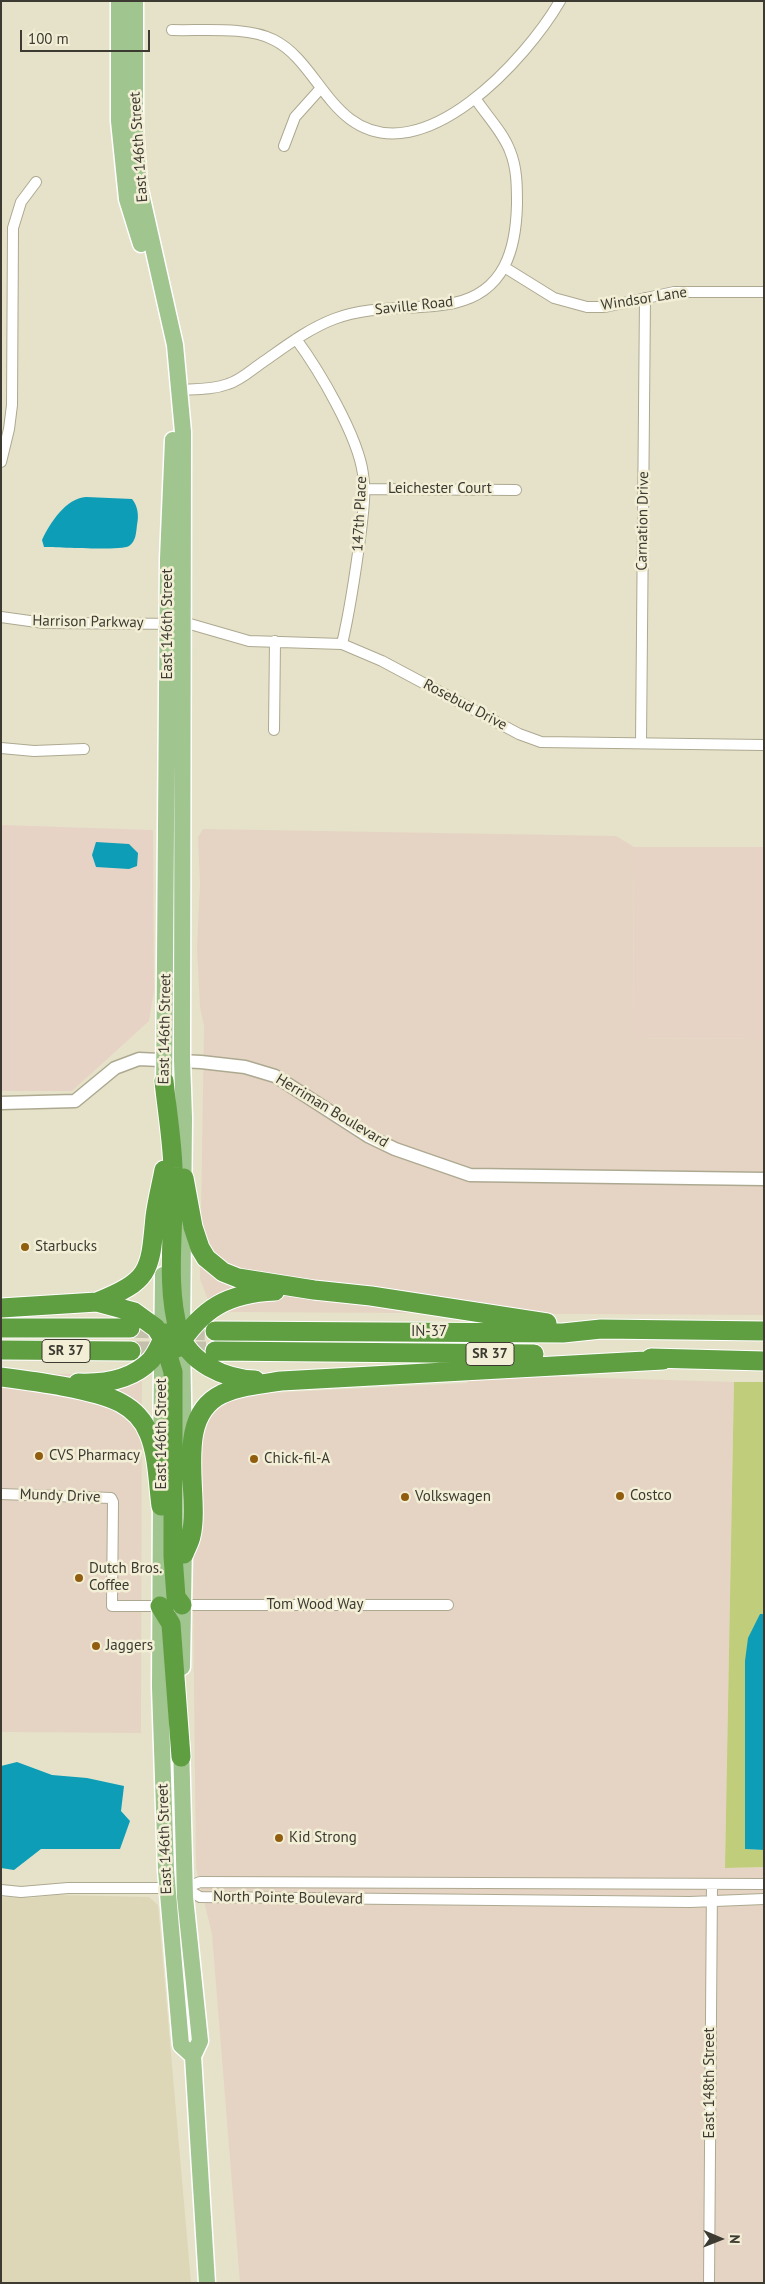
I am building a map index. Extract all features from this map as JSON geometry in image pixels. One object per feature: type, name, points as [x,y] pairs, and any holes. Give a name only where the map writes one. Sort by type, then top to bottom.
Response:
[{"type":"highway","points":[[164,1081],[173,1168],[173,1304],[180,1311],[182,1339],[198,1358],[225,1376],[238,1379],[281,1381],[663,1360]]},
{"type":"highway","points":[[97,1302],[129,1288],[143,1274],[149,1264],[154,1245],[155,1216],[164,1170]]},
{"type":"highway","points":[[184,1178],[193,1227],[200,1248],[206,1258],[223,1272],[238,1278],[314,1290],[371,1296],[491,1316],[601,1330]]},
{"type":"highway","points":[[162,1398],[171,1363],[182,1339],[200,1317],[228,1299],[258,1292],[314,1290]]},
{"type":"highway","points":[[1,1308],[97,1302],[134,1312],[156,1328],[163,1339],[171,1363],[174,1417],[173,1556],[176,1597],[182,1605]]},
{"type":"highway","points":[[1,1377],[97,1384],[110,1382],[142,1368],[152,1359],[180,1311]]},
{"type":"highway","name":"SR 37","points":[[1,1328],[130,1328]]},
{"type":"highway","name":"IN-37","points":[[215,1330],[563,1333],[601,1330],[764,1331]]},
{"type":"highway","name":"SR 37","points":[[1,1350],[131,1351]]},
{"type":"highway","name":"IN-37","points":[[215,1351],[625,1355],[663,1360],[764,1361]]},
{"type":"highway","points":[[27,1380],[114,1400],[133,1411],[145,1426],[152,1443],[161,1506]]},
{"type":"highway","points":[[184,1554],[192,1536],[192,1453],[194,1430],[200,1416],[207,1406],[221,1395],[236,1389],[281,1381]]},
{"type":"highway","points":[[160,1606],[171,1624],[181,1757]]},
{"type":"main road","name":"East 146th Street","points":[[119,1],[119,121],[127,199],[165,347],[171,392],[184,1178],[180,1311]]},
{"type":"main road","name":"East 146th Street","points":[[135,1],[135,128],[139,185],[175,346],[183,432],[164,1081],[160,1687],[166,1889],[181,2045],[193,2056]]},
{"type":"main road","name":"East 146th Street","points":[[182,1339],[184,1554],[181,1757],[185,1888],[200,2041],[193,2056],[207,2283]]},
{"type":"street","points":[[172,30],[251,33],[273,39],[295,57],[350,119],[361,126],[385,132],[411,132],[430,126],[475,98],[512,63],[560,1]]},
{"type":"street","points":[[284,146],[295,117],[321,88]]},
{"type":"street","name":"Saville Road","points":[[179,390],[219,387],[237,381],[296,339],[322,324],[355,312],[438,305],[465,300],[487,287],[504,267],[511,252],[516,231],[516,174],[506,142],[475,98]]},
{"type":"street","points":[[1,462],[12,394],[13,228],[22,202],[36,182]]},
{"type":"street","name":"Windsor Lane","points":[[504,267],[546,294],[579,306],[605,306],[674,292],[764,292]]},
{"type":"street","name":"Carnation Drive","points":[[641,743],[645,298]]},
{"type":"street","name":"147th Place","points":[[296,339],[319,371],[361,463],[364,489],[356,578],[342,644]]},
{"type":"street","name":"Leichester Court","points":[[364,489],[516,490]]},
{"type":"street","name":"Harrison Parkway","points":[[1,617],[44,623],[176,623]]},
{"type":"street","name":"Rosebud Drive","points":[[176,623],[196,625],[237,639],[342,644],[382,661],[531,739],[571,744],[764,745]]},
{"type":"street","points":[[274,730],[275,641]]},
{"type":"street","points":[[1,748],[34,751],[84,749]]},
{"type":"street","name":"Herriman Boulevard","points":[[1,1103],[75,1101],[115,1068],[126,1062],[139,1059],[182,1060],[245,1067],[275,1076],[368,1136],[395,1149],[470,1175],[764,1179]]},
{"type":"street","name":"Mundy Drive","points":[[1,1494],[110,1498],[113,1502],[112,1606],[160,1606]]},
{"type":"street","name":"Tom Wood Way","points":[[182,1605],[448,1605]]},
{"type":"street","name":"North Pointe Boulevard","points":[[185,1888],[200,1882],[764,1884]]},
{"type":"street","name":"East 148th Street","points":[[709,2283],[712,1884]]},
{"type":"street","points":[[1,1890],[21,1892],[73,1888],[185,1888]]},
{"type":"street","name":"North Pointe Boulevard","points":[[185,1888],[200,1897],[712,1901],[764,1899]]},
{"type":"shaded area","points":[[1,825],[153,830],[154,991],[149,1021],[72,1091],[1,1091]]},
{"type":"shaded area","points":[[203,829],[616,836],[634,847],[633,1038],[764,1039],[764,1315],[231,1312],[219,1310],[210,1305],[200,1279],[204,1026],[200,1007],[197,948],[200,884],[198,837]]},
{"type":"shaded area","points":[[634,847],[764,847],[764,1039],[633,1038]]},
{"type":"shaded area","points":[[1,1373],[142,1375],[141,1733],[1,1732]]},
{"type":"shaded area","points":[[470,1374],[734,1382],[725,1868],[764,1867],[764,2283],[240,2283],[212,1934],[196,1868],[193,1597],[196,1445],[207,1415],[233,1397],[249,1394],[467,1383]]},
{"type":"shaded area","points":[[56,1895],[149,1897],[158,1905],[191,2283],[1,2283],[1,1897],[30,1898]]},
{"type":"green space","points":[[734,1382],[764,1382],[764,1614],[760,1614],[745,1849],[764,1850],[764,1867],[725,1868]]},
{"type":"water","points":[[86,497],[132,499],[137,508],[138,518],[133,542],[129,546],[113,548],[44,547],[42,540],[49,526],[60,512],[72,502]]},
{"type":"water","points":[[96,842],[129,844],[138,853],[137,866],[129,869],[96,867],[92,855]]},
{"type":"water","points":[[760,1614],[764,1614],[764,1850],[745,1849],[745,1661],[748,1638]]},
{"type":"water","points":[[17,1762],[52,1775],[87,1778],[124,1786],[121,1811],[130,1821],[120,1849],[41,1849],[14,1870],[1,1868],[1,1766]]},
{"type":"tunnel","points":[[130,1328],[215,1331]]},
{"type":"tunnel","points":[[131,1351],[215,1351]]},
{"type":"place","name":"Starbucks","points":[[25,1247]]},
{"type":"place","name":"CVS Pharmacy","points":[[39,1456]]},
{"type":"place","name":"Chick-fil-A","points":[[254,1459]]},
{"type":"place","name":"Costco","points":[[620,1496]]},
{"type":"place","name":"Volkswagen","points":[[405,1497]]},
{"type":"place","name":"Dutch Bros. Coffee","points":[[79,1578]]},
{"type":"place","name":"Jaggers","points":[[96,1646]]},
{"type":"place","name":"Kid Strong","points":[[279,1838]]}]
